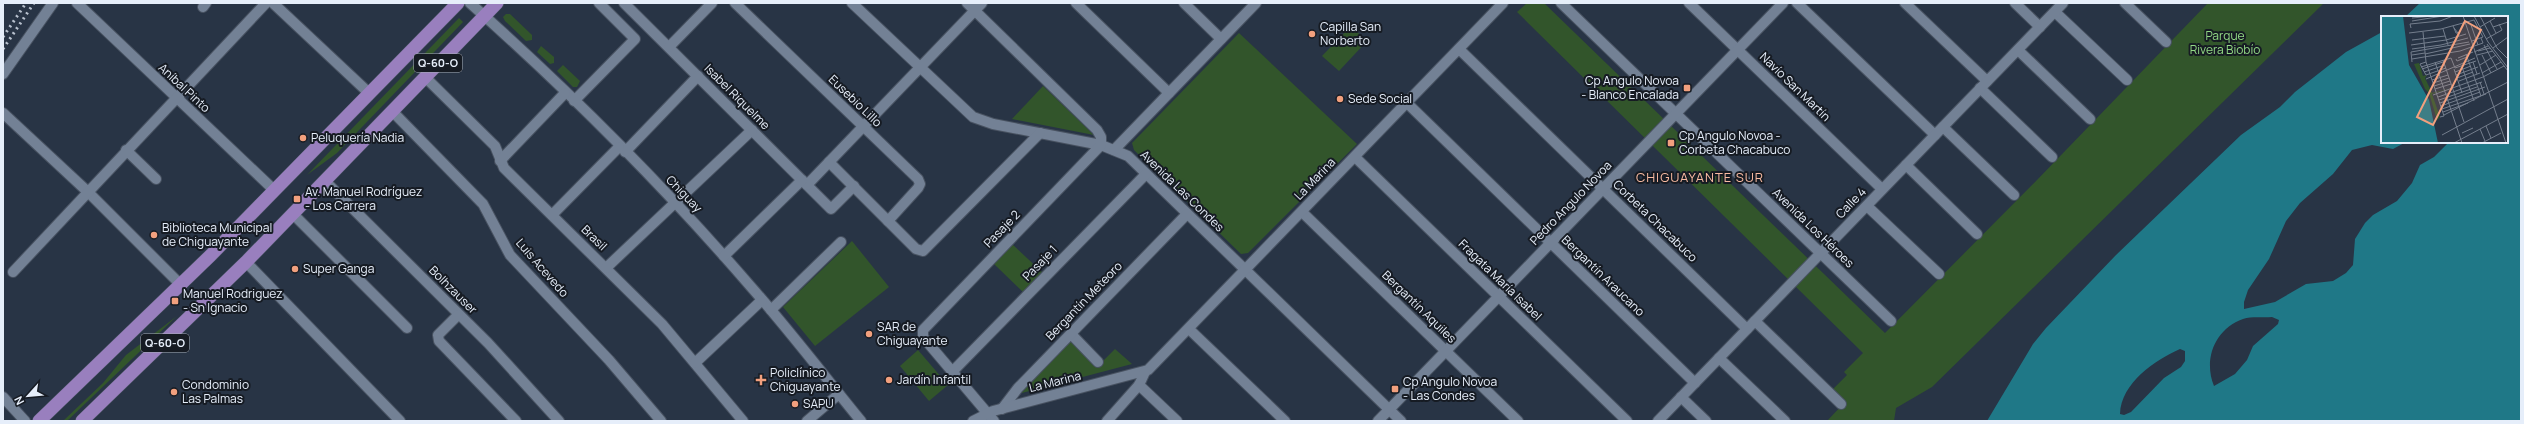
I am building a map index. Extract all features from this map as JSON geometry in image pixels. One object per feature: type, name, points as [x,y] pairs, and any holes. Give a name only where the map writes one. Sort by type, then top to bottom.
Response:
[{"type":"main road","name":"Q-60-O","points":[[39,421],[181,285],[458,3]]},
{"type":"main road","name":"Q-60-O","points":[[82,421],[246,262],[497,3]]},
{"type":"street","points":[[3,74],[54,3]]},
{"type":"street","name":"Aníbal Pinto","points":[[77,3],[274,190]]},
{"type":"street","points":[[13,272],[175,97],[266,3]]},
{"type":"street","points":[[273,3],[370,94]]},
{"type":"street","name":"Chiguay","points":[[470,3],[574,101],[676,204],[771,310],[861,421]]},
{"type":"street","points":[[574,101],[635,38],[599,3]]},
{"type":"street","name":"Isabel Riquelme","points":[[624,3],[830,209],[854,186]]},
{"type":"street","points":[[669,47],[712,3]]},
{"type":"street","name":"Eusebio Lillo","points":[[735,3],[919,182],[918,188],[888,221]]},
{"type":"street","name":"Avenida Las Condes","points":[[852,3],[962,109],[979,120],[1101,145],[1128,156],[1401,421]]},
{"type":"street","points":[[1076,3],[1169,93]]},
{"type":"street","points":[[1184,3],[1221,39]]},
{"type":"street","points":[[1114,150],[1256,3]]},
{"type":"street","name":"La Marina","points":[[1107,421],[1139,385],[1145,372],[1189,329],[1503,3]]},
{"type":"street","name":"Avenida Los Héroes","points":[[1561,3],[1891,322]]},
{"type":"street","name":"Navío San Martín","points":[[1689,3],[1882,190]]},
{"type":"street","name":"Pedro Angulo Novoa","points":[[1378,421],[1783,3]]},
{"type":"street","points":[[1797,3],[1935,136]]},
{"type":"street","points":[[1905,3],[2052,157]]},
{"type":"street","points":[[2014,3],[2040,27]]},
{"type":"street","name":"Calle 4","points":[[1658,421],[2063,3]]},
{"type":"street","points":[[2125,3],[2166,42]]},
{"type":"street","points":[[724,256],[829,162],[920,68],[975,5],[1097,130],[1101,137],[1101,145]]},
{"type":"street","points":[[2055,12],[2127,80]]},
{"type":"street","name":"Corbeta Chacabuco","points":[[1459,49],[1747,329]]},
{"type":"street","points":[[2018,50],[2090,120]]},
{"type":"street","points":[[552,215],[698,76]]},
{"type":"street","name":"Brasil","points":[[425,77],[495,146],[504,168],[662,324],[743,421]]},
{"type":"street","points":[[500,161],[565,93]]},
{"type":"street","name":"Bergantín Araucano","points":[[1406,104],[1695,383]]},
{"type":"street","name":"Luis Acevedo","points":[[392,111],[483,204],[510,255],[609,360],[661,421]]},
{"type":"street","points":[[3,113],[88,192],[181,285]]},
{"type":"street","points":[[1943,127],[2014,196]]},
{"type":"street","points":[[606,268],[676,204],[752,130]]},
{"type":"street","points":[[829,162],[888,221],[921,251],[1040,133]]},
{"type":"street","name":"Pasaje 2","points":[[953,371],[923,337],[922,332],[1101,145]]},
{"type":"street","points":[[126,150],[156,179]]},
{"type":"street","name":"Fragata María Isabel","points":[[1355,157],[1627,421]]},
{"type":"street","points":[[1906,166],[1977,234]]},
{"type":"street","name":"Pasaje 1","points":[[953,371],[1146,174]]},
{"type":"street","name":"Bolhzauser","points":[[325,181],[502,358],[559,421]]},
{"type":"street","points":[[1867,206],[1939,274]]},
{"type":"street","name":"Bergantín Aquiles","points":[[1302,212],[1518,421]]},
{"type":"street","points":[[293,214],[407,328]]},
{"type":"street","name":"Bergantín Meteoro","points":[[1002,409],[1018,388],[1188,214]]},
{"type":"street","points":[[771,310],[841,242]]},
{"type":"street","points":[[246,262],[400,421]]},
{"type":"street","points":[[695,363],[762,300]]},
{"type":"street","points":[[458,315],[438,335],[439,341],[516,421]]},
{"type":"street","points":[[1755,321],[1841,404]]},
{"type":"street","points":[[1189,329],[1284,421]]},
{"type":"street","points":[[1071,334],[1098,362]]},
{"type":"street","points":[[1719,358],[1785,421]]},
{"type":"street","points":[[953,371],[991,417]]},
{"type":"street","name":"La Marina","points":[[973,421],[991,417],[1002,409],[1145,372]]},
{"type":"street","points":[[1139,385],[1177,421]]},
{"type":"street","points":[[807,421],[839,394]]},
{"type":"street","points":[[3,397],[25,421]]},
{"type":"street","points":[[1681,397],[1706,421]]},
{"type":"green space","name":"Parque Rivera Biobío","points":[[1527,3],[1544,3],[1885,333],[2037,180],[2208,3],[2324,3],[1932,387],[1896,408],[1894,421],[1827,421],[1845,402],[1832,390],[1847,375],[1844,372],[1863,353],[1517,12]]},
{"type":"green space","points":[[506,14],[510,14],[532,35],[532,40],[526,41],[505,21],[503,17]]},
{"type":"green space","points":[[459,18],[463,22],[337,153],[307,175]]},
{"type":"green space","points":[[1351,26],[1367,41],[1339,71],[1322,56]]},
{"type":"green space","points":[[1239,33],[1357,144],[1248,253],[1241,254],[1134,150],[1132,143]]},
{"type":"green space","points":[[541,46],[554,57],[554,63],[550,64],[537,52]]},
{"type":"green space","points":[[563,65],[580,81],[577,87],[573,87],[557,71]]},
{"type":"green space","points":[[1043,86],[1094,135],[1012,119]]},
{"type":"green space","points":[[852,241],[889,287],[815,346],[783,307]]},
{"type":"green space","points":[[1012,244],[1043,273],[1024,293],[993,263]]},
{"type":"green space","points":[[177,316],[67,421],[63,421],[103,383],[126,355]]},
{"type":"green space","points":[[1072,340],[1098,366],[1115,349],[1132,364],[1018,394]]},
{"type":"green space","points":[[918,350],[948,385],[929,401],[900,366]]},
{"type":"water","points":[[2420,3],[2521,3],[2521,421],[1987,421],[2033,344],[2046,328],[2116,255],[2241,135],[2280,107],[2295,92],[2346,52],[2381,33],[2381,143],[2404,143],[2393,149],[2372,145],[2352,150],[2333,174],[2300,203],[2286,221],[2269,259],[2248,290],[2244,302],[2244,309],[2275,302],[2306,284],[2333,281],[2346,273],[2353,265],[2355,239],[2365,223],[2373,215],[2397,201],[2412,183],[2420,165],[2434,157],[2448,143],[2508,143],[2508,16],[2406,16]],"holes":[[[2272,317],[2279,320],[2278,324],[2253,346],[2247,360],[2235,374],[2214,386],[2211,376],[2211,356],[2214,346],[2225,330],[2243,319]],[[2180,349],[2185,351],[2185,361],[2181,367],[2164,378],[2131,412],[2124,415],[2120,414],[2126,392],[2141,374],[2160,359]]]},
{"type":"railway","points":[[3,37],[26,3]]},
{"type":"railway","points":[[3,49],[34,3]]},
{"type":"place","name":"Capilla San Norberto","points":[[1312,34]]},
{"type":"place","name":"Cp Angulo Novoa - Blanco Encalada","points":[[1687,88]]},
{"type":"place","name":"Sede Social","points":[[1340,99]]},
{"type":"place","name":"Peluquería Nadia","points":[[303,138]]},
{"type":"place","name":"Cp Angulo Novoa - Corbeta Chacabuco","points":[[1671,143]]},
{"type":"place","name":"Av. Manuel Rodríguez - Los Carrera","points":[[297,199]]},
{"type":"place","name":"Biblioteca Municipal de Chiguayante","points":[[154,235]]},
{"type":"place","name":"Super Ganga","points":[[295,269]]},
{"type":"place","name":"Manuel Rodriguez - Sn Ignacio","points":[[175,301]]},
{"type":"place","name":"SAR de Chiguayante","points":[[869,334]]},
{"type":"place","name":"Policlínico Chiguayante","points":[[761,380]]},
{"type":"place","name":"Jardín Infantil","points":[[889,380]]},
{"type":"place","name":"Cp Angulo Novoa - Las Condes","points":[[1395,389]]},
{"type":"place","name":"Condominio Las Palmas","points":[[174,392]]},
{"type":"place","name":"SAPU","points":[[795,404]]},
{"type":"district","name":"CHIGUAYANTE SUR","points":[[1700,177]]}]
